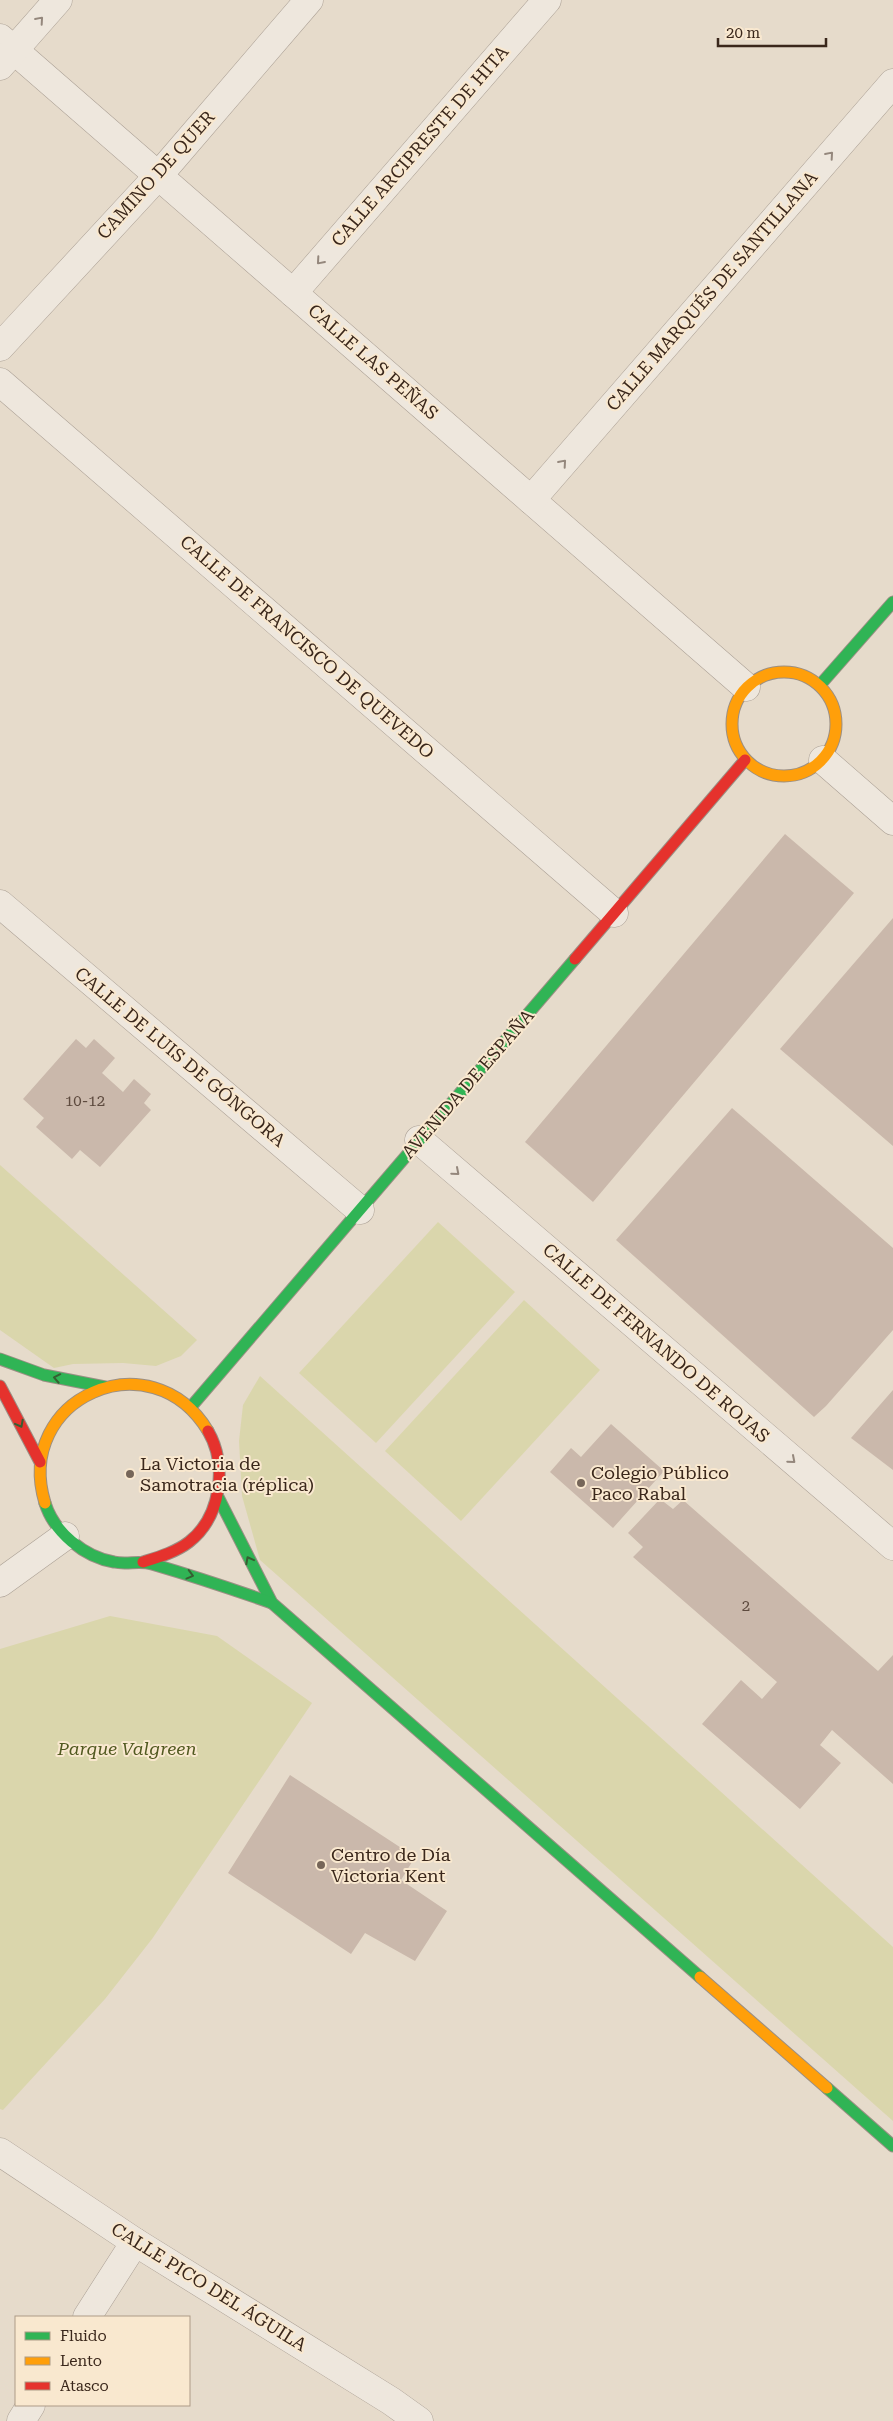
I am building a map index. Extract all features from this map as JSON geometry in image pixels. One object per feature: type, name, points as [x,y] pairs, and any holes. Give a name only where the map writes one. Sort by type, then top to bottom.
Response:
[{"type":"street","points":[[5,51],[58,0]]},
{"type":"street","name":"CAMINO DE QUER","points":[[0,347],[158,176],[309,0]]},
{"type":"street","name":"CALLE ARCIPRESTE DE HITA","points":[[293,293],[547,0]]},
{"type":"street","name":"CALLE LAS PEÑAS","points":[[5,51],[158,176],[746,687]]},
{"type":"street","name":"CALLE MARQUÉS DE SANTILLANA","points":[[532,500],[893,82]]},
{"type":"street","name":"CALLE DE FRANCISCO DE QUEVEDO","points":[[0,382],[614,913]]},
{"type":"street","points":[[820,685],[893,602]]},
{"type":"street","points":[[775,672],[799,674],[820,685],[830,699],[836,714],[836,730],[832,746],[823,760],[809,771],[792,776],[775,776],[759,771],[745,760],[736,747],[731,731],[732,715],[737,700],[746,687],[760,677],[775,672]]},
{"type":"street","name":"AVENIDA DE ESPAÑA","points":[[190,1408],[745,760]]},
{"type":"street","points":[[823,760],[893,821]]},
{"type":"street","name":"CALLE DE LUIS DE GÓNGORA","points":[[0,904],[360,1210]]},
{"type":"street","name":"CALLE DE FERNANDO DE ROJAS","points":[[419,1140],[893,1546]]},
{"type":"street","points":[[0,1359],[44,1375],[105,1386],[136,1384],[165,1391],[190,1408],[208,1430],[217,1450],[221,1474],[218,1498],[208,1520],[193,1539],[170,1553],[143,1562]]},
{"type":"street","points":[[0,1386],[40,1462]]},
{"type":"street","points":[[105,1386],[77,1399],[62,1413],[50,1431],[40,1462],[41,1493],[50,1516],[65,1536],[88,1553],[114,1562],[143,1562],[197,1577],[272,1603]]},
{"type":"street","points":[[218,1498],[272,1603],[893,2146]]},
{"type":"street","points":[[0,1584],[65,1536]]},
{"type":"street","name":"CALLE PICO DEL ÁGUILA","points":[[0,2152],[134,2242],[391,2401],[419,2421]]},
{"type":"street","points":[[88,2316],[134,2242]]},
{"type":"street","points":[[20,2421],[30,2406]]},
{"type":"green space","points":[[0,1165],[197,1340],[181,1356],[156,1366],[123,1363],[73,1364],[54,1368],[0,1330]]},
{"type":"green space","points":[[438,1222],[515,1292],[376,1443],[299,1373]]},
{"type":"green space","points":[[524,1300],[600,1370],[461,1521],[385,1451]]},
{"type":"green space","points":[[260,1376],[893,1947],[893,2121],[260,1560],[242,1496],[239,1441],[243,1405]]},
{"type":"green space","name":"Parque Valgreen","points":[[110,1616],[217,1636],[312,1703],[152,1939],[105,1999],[3,2110],[0,2109],[0,1649]]},
{"type":"building","points":[[785,834],[854,893],[593,1202],[525,1142]]},
{"type":"building","points":[[893,918],[893,1146],[780,1049]]},
{"type":"building","points":[[76,1039],[86,1048],[94,1039],[115,1058],[102,1073],[123,1092],[134,1079],[151,1094],[144,1103],[151,1110],[100,1167],[80,1150],[72,1159],[36,1127],[44,1118],[23,1099]]},
{"type":"building","points":[[732,1108],[893,1248],[893,1330],[814,1417],[616,1240]]},
{"type":"building","points":[[893,1390],[893,1470],[851,1438]]},
{"type":"building","points":[[611,1424],[664,1471],[613,1528],[550,1472],[571,1448],[581,1457]]},
{"type":"building","points":[[660,1499],[673,1509],[683,1500],[878,1671],[893,1655],[893,1784],[832,1730],[820,1745],[841,1763],[800,1809],[702,1724],[741,1680],[762,1699],[777,1682],[633,1557],[643,1547],[628,1533]]},
{"type":"building","name":"Centro de Día Victoria Kent","points":[[290,1775],[415,1857],[401,1880],[447,1911],[415,1961],[365,1933],[351,1954],[228,1873]]},
{"type":"traffic: fast","points":[[820,685],[893,602]]},
{"type":"traffic: fast","points":[[190,1408],[575,959]]},
{"type":"traffic: fast","points":[[0,1359],[44,1375],[105,1387]]},
{"type":"traffic: fast","points":[[218,1497],[272,1603],[700,1977]]},
{"type":"traffic: fast","points":[[45,1503],[49,1514],[63,1533],[81,1549],[92,1555],[119,1563],[142,1562],[152,1564],[272,1603]]},
{"type":"traffic: fast","points":[[827,2088],[893,2146]]},
{"type":"traffic: slow","points":[[784,672],[804,676],[813,680],[821,687],[828,695],[832,704],[836,724],[832,744],[828,753],[821,761],[813,768],[804,772],[784,776],[764,772],[755,768],[747,761],[740,753],[736,744],[732,724],[736,704],[740,695],[747,687],[755,680],[764,676],[784,672]]},
{"type":"traffic: slow","points":[[45,1503],[40,1466],[49,1434],[67,1409],[93,1392],[123,1385],[154,1388],[183,1403],[208,1431]]},
{"type":"traffic: slow","points":[[700,1977],[827,2088]]},
{"type":"traffic: jam","points":[[575,959],[745,760]]},
{"type":"traffic: jam","points":[[0,1386],[40,1462]]},
{"type":"traffic: jam","points":[[143,1562],[184,1546],[200,1531],[208,1519],[218,1490],[219,1474],[218,1459],[208,1431]]},
{"type":"place","name":"La Victoria de Samotracia (réplica)","points":[[130,1474]]},
{"type":"place","name":"Colegio Público Paco Rabal","points":[[581,1483]]},
{"type":"place","name":"Centro de Día Victoria Kent","points":[[321,1865]]}]
